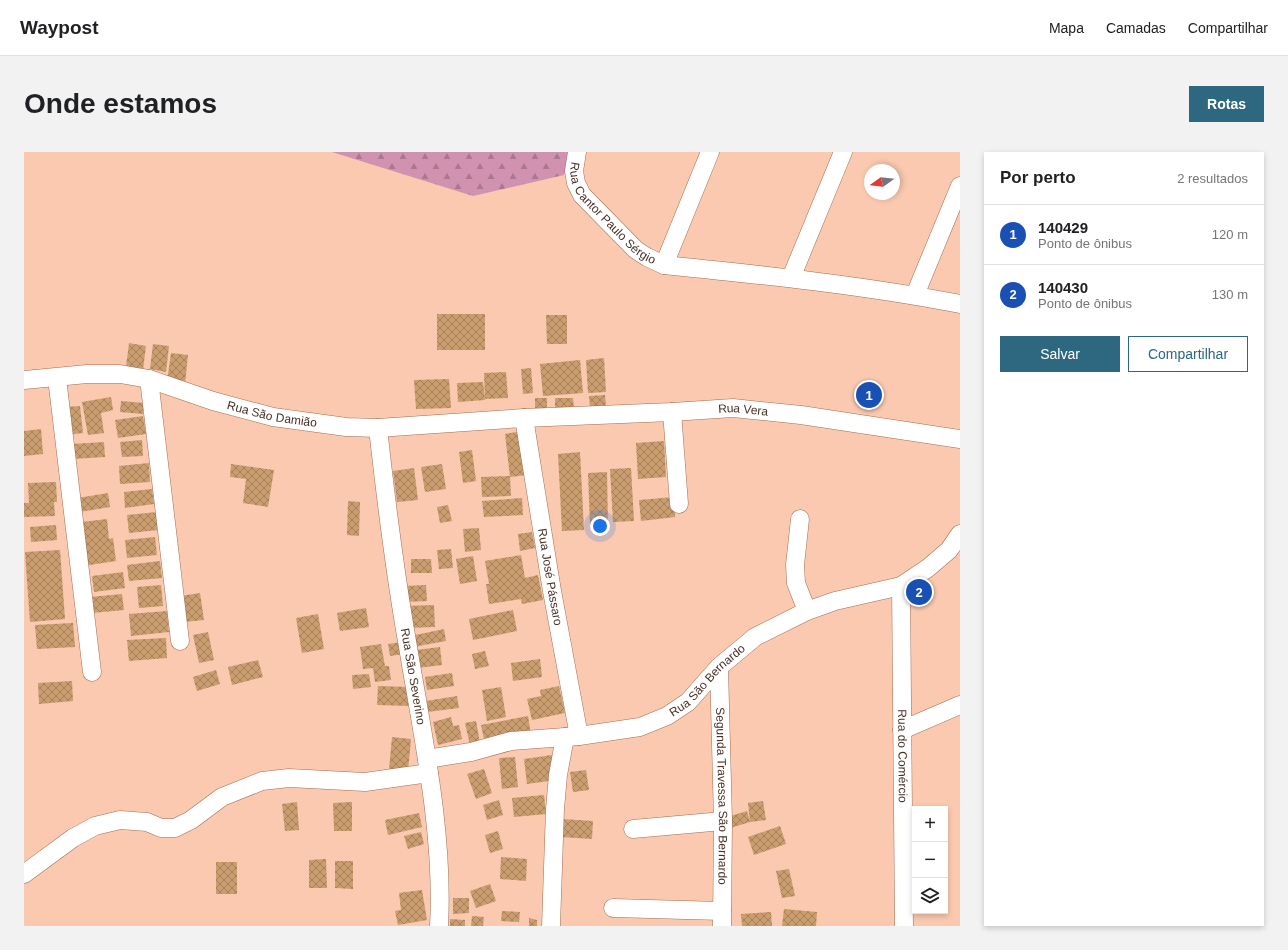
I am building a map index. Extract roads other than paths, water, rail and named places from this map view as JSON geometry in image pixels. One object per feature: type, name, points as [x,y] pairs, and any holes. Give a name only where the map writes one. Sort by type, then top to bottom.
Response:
[{"type":"street","name":"Rua Cantor Paulo Sérgio","points":[[577,152],[574,171],[576,183],[582,195],[636,250],[664,265]]},
{"type":"street","points":[[710,152],[664,265],[791,278],[915,295],[960,304]]},
{"type":"street","points":[[791,278],[843,152]]},
{"type":"street","points":[[915,295],[960,186]]},
{"type":"street","name":"Rua São Damião","points":[[24,380],[87,374],[120,374],[149,378],[213,402],[273,417],[346,427],[378,428],[524,418]]},
{"type":"street","points":[[57,378],[92,672]]},
{"type":"street","points":[[149,378],[180,641]]},
{"type":"street","name":"Rua Vera","points":[[524,418],[733,408],[802,415],[960,439]]},
{"type":"street","points":[[672,412],[679,504]]},
{"type":"street","name":"Rua José Pássaro","points":[[524,418],[552,591],[572,737],[558,775],[555,809],[551,926]]},
{"type":"street","name":"Rua São Severino","points":[[378,428],[393,564],[428,766],[440,873],[439,926]]},
{"type":"street","points":[[800,519],[795,572],[796,584],[806,611]]},
{"type":"street","name":"Rua São Bernardo","points":[[24,874],[73,838],[95,826],[120,820],[147,822],[161,828],[175,828],[191,820],[222,797],[262,781],[289,778],[342,782],[365,782],[428,766],[471,752],[511,742],[572,737],[640,727],[667,716],[688,702],[719,667],[755,636],[806,611],[835,601],[901,586],[928,568],[949,550],[960,534]]},
{"type":"street","name":"Rua do Comércio","points":[[901,586],[904,926]]},
{"type":"street","name":"Segunda Travessa São Bernardo","points":[[719,667],[723,821],[722,919]]},
{"type":"street","points":[[902,730],[960,705]]},
{"type":"street","points":[[633,829],[723,821]]},
{"type":"street","points":[[613,908],[722,919]]},
{"type":"place","name":"140429","points":[[869,395]]},
{"type":"place","name":"140430","points":[[919,592]]}]
